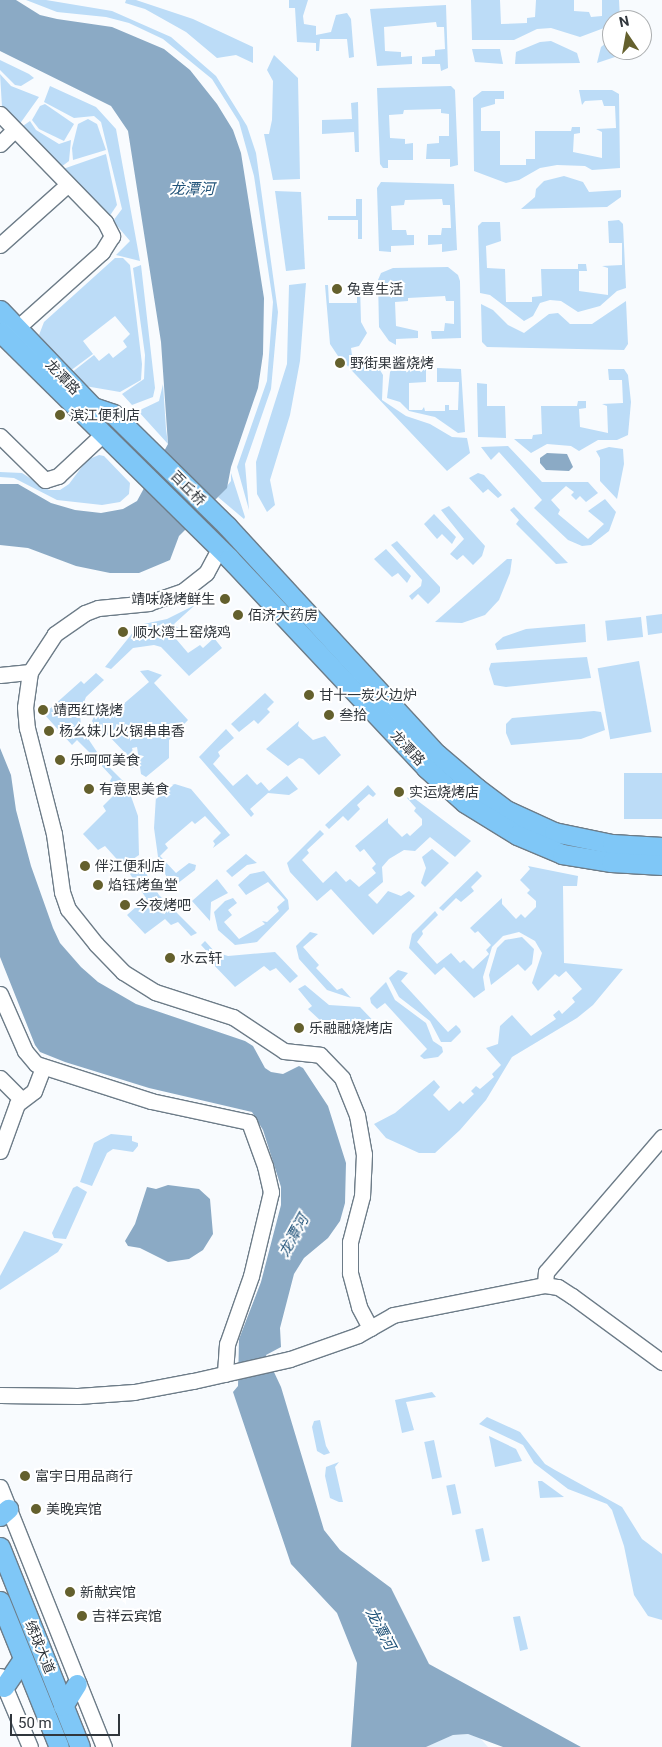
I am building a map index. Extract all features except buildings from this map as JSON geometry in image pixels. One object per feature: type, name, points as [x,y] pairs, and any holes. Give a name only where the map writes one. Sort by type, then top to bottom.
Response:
[{"type":"main road","name":"龙潭路","points":[[0,310],[5,333],[143,473]]},
{"type":"main road","name":"龙潭路","points":[[5,333],[93,407],[113,414],[154,454]]},
{"type":"main road","name":"百丘桥","points":[[154,454],[222,522]]},
{"type":"main road","name":"百丘桥","points":[[143,473],[213,543]]},
{"type":"main road","name":"龙潭路","points":[[222,522],[437,754],[508,811],[554,832],[612,844],[662,847]]},
{"type":"main road","name":"龙潭路","points":[[213,543],[426,768],[465,803],[517,835],[562,854],[611,862],[662,864]]},
{"type":"main road","name":"绣球大道","points":[[0,1548],[80,1747]]},
{"type":"main road","name":"绣球大道","points":[[0,1601],[59,1747]]},
{"type":"main road","points":[[2,1681],[23,1659]]},
{"type":"main road","points":[[63,1706],[77,1684]]},
{"type":"street","points":[[0,114],[105,222],[111,240],[102,252],[5,333]]},
{"type":"street","points":[[0,144],[14,130]]},
{"type":"street","points":[[0,245],[67,184]]},
{"type":"street","points":[[0,436],[45,480],[58,476],[103,434]]},
{"type":"street","points":[[213,543],[206,573],[182,591],[149,603],[98,608],[78,618],[56,634],[30,672],[25,707],[27,728],[54,834],[58,878],[68,909],[122,972],[155,992],[234,1017],[284,1051],[320,1055],[342,1078],[357,1115],[364,1154],[362,1196],[350,1242],[350,1273],[359,1307],[370,1328]]},
{"type":"street","points":[[0,675],[30,672]]},
{"type":"street","points":[[0,994],[29,1059],[43,1067],[151,1101],[249,1122],[265,1166],[271,1192],[251,1276],[227,1344],[229,1372]]},
{"type":"street","points":[[0,1151],[21,1099],[34,1091],[43,1067]]},
{"type":"street","points":[[0,1078],[21,1099]]},
{"type":"street","points":[[545,1285],[546,1272],[662,1136]]},
{"type":"street","points":[[0,1395],[78,1396],[134,1392],[275,1362],[342,1341],[393,1315],[545,1285],[558,1287],[572,1296],[662,1362]]},
{"type":"street","points":[[0,1487],[4,1512],[104,1747]]},
{"type":"street","points":[[2,1681],[30,1747]]},
{"type":"shaded area","points":[[26,0],[46,0],[112,11],[171,37],[216,76],[247,126],[256,153],[278,312],[271,389],[245,464],[249,510],[237,467],[267,381],[273,302],[254,176],[239,122],[212,79],[163,39],[129,23],[106,17],[57,12]]},
{"type":"shaded area","points":[[126,0],[136,0],[193,19],[253,47],[253,63],[236,55],[217,58],[186,32],[145,9],[125,3]]},
{"type":"shaded area","points":[[289,0],[308,0],[303,16],[304,24],[316,26],[316,35],[331,32],[336,15],[347,13],[351,19],[354,57],[349,58],[347,39],[320,39],[319,51],[316,51],[316,43],[297,42],[295,8],[289,8]]},
{"type":"shaded area","points":[[471,0],[500,0],[501,24],[527,23],[527,18],[535,17],[536,0],[574,0],[574,11],[589,12],[591,17],[602,16],[602,29],[580,37],[551,28],[537,29],[514,40],[472,40]]},
{"type":"shaded area","points":[[602,0],[619,0],[620,10],[602,10]]},
{"type":"shaded area","points":[[446,5],[448,68],[441,71],[440,64],[422,64],[422,57],[435,56],[435,50],[445,49],[444,27],[437,27],[436,22],[384,27],[385,51],[401,52],[401,57],[412,56],[412,64],[377,66],[370,9]]},
{"type":"shaded area","points":[[551,41],[577,53],[580,63],[515,64],[516,52],[540,42]]},
{"type":"shaded area","points":[[601,47],[602,60],[606,60],[597,63]]},
{"type":"shaded area","points":[[472,49],[500,49],[503,64],[475,62]]},
{"type":"shaded area","points":[[274,55],[298,78],[300,179],[273,180],[264,134],[269,134],[272,120],[273,81],[267,70]]},
{"type":"shaded area","points":[[0,60],[34,78],[21,86],[15,85],[0,70]]},
{"type":"shaded area","points":[[0,74],[11,86],[39,97],[19,125],[2,107]]},
{"type":"shaded area","points":[[50,86],[96,107],[116,129],[140,261],[116,255],[130,241],[113,221],[122,209],[101,122],[94,116],[74,118],[44,102]]},
{"type":"shaded area","points":[[451,86],[455,90],[458,165],[450,167],[450,159],[426,159],[427,144],[439,143],[439,136],[449,136],[449,114],[441,113],[441,109],[404,110],[403,114],[389,115],[390,138],[405,139],[405,144],[413,143],[413,160],[388,160],[388,168],[383,168],[380,164],[377,88]]},
{"type":"shaded area","points":[[579,90],[612,90],[619,94],[620,168],[592,170],[585,166],[557,165],[540,168],[519,180],[506,183],[474,171],[473,98],[482,91],[504,91],[504,99],[495,99],[495,104],[481,108],[481,131],[500,131],[500,165],[526,165],[526,159],[535,159],[535,131],[571,131],[572,127],[580,127],[580,133],[574,134],[573,152],[602,158],[602,132],[596,129],[616,128],[615,106],[604,106],[602,100],[585,101],[582,105]]},
{"type":"shaded area","points":[[358,102],[359,152],[355,152],[354,132],[322,134],[322,120],[352,119],[351,103]]},
{"type":"shaded area","points":[[45,104],[74,124],[64,141],[39,129],[32,120],[40,106]]},
{"type":"shaded area","points":[[88,119],[97,124],[106,150],[73,160],[72,148],[78,124]]},
{"type":"shaded area","points":[[30,121],[36,130],[59,144],[71,140],[69,161],[61,167],[20,128]]},
{"type":"shaded area","points":[[106,154],[117,205],[109,217],[63,169]]},
{"type":"shaded area","points":[[564,176],[583,182],[589,192],[621,190],[621,197],[607,207],[521,209],[535,197],[536,189],[544,181]]},
{"type":"shaded area","points":[[381,182],[454,184],[457,250],[442,252],[442,244],[428,245],[428,235],[441,235],[442,228],[451,228],[450,205],[443,205],[442,199],[405,200],[404,205],[391,206],[392,230],[406,230],[407,235],[414,235],[414,245],[391,246],[391,252],[379,251],[377,188]]},
{"type":"shaded area","points":[[275,191],[301,192],[305,269],[286,271]]},
{"type":"shaded area","points":[[356,199],[362,199],[362,239],[358,239],[358,220],[328,220],[328,216],[356,216]]},
{"type":"shaded area","points":[[619,220],[623,224],[626,288],[617,291],[600,306],[578,312],[561,301],[550,300],[540,303],[533,316],[524,321],[490,295],[480,293],[478,226],[482,222],[500,222],[501,241],[486,246],[487,268],[505,269],[506,302],[532,302],[532,297],[542,296],[541,269],[578,269],[578,264],[586,264],[587,271],[579,271],[579,291],[608,295],[608,268],[602,266],[622,265],[622,243],[609,243],[608,221]]},
{"type":"shaded area","points":[[115,258],[123,258],[130,265],[142,364],[141,380],[120,392],[85,386],[71,373],[94,355],[99,361],[109,353],[113,358],[127,347],[123,341],[130,334],[115,316],[83,341],[93,354],[70,371],[39,335],[44,322]]},
{"type":"shaded area","points":[[141,265],[155,388],[153,397],[132,405],[122,394],[144,379],[145,355],[133,268]]},
{"type":"shaded area","points":[[448,267],[458,275],[460,281],[461,338],[432,339],[431,331],[444,331],[445,323],[454,324],[454,301],[446,301],[445,296],[408,298],[408,301],[395,302],[396,326],[418,331],[418,338],[396,339],[396,345],[389,341],[379,327],[378,280],[381,273],[393,268]]},
{"type":"shaded area","points":[[306,283],[300,361],[290,415],[270,480],[275,505],[267,512],[257,494],[256,462],[287,364],[289,285]]},
{"type":"shaded area","points":[[325,285],[328,285],[329,303],[357,303],[357,286],[360,286],[361,322],[367,333],[359,346],[351,348],[352,355],[369,371],[369,362],[375,362],[383,375],[382,400],[406,416],[430,424],[452,437],[467,438],[470,453],[447,471],[338,356],[330,344]]},
{"type":"shaded area","points":[[626,301],[628,344],[624,350],[487,347],[482,342],[481,304],[493,310],[508,325],[524,333],[549,314],[558,313],[570,324],[592,324]]},
{"type":"shaded area","points":[[395,365],[403,368],[426,368],[426,382],[409,383],[409,410],[422,410],[424,407],[425,411],[445,411],[445,405],[449,405],[449,410],[458,410],[459,382],[437,382],[437,368],[461,369],[465,432],[458,433],[435,417],[409,411],[400,402],[387,398],[390,372]]},
{"type":"shaded area","points":[[608,369],[624,369],[628,375],[631,402],[628,435],[617,440],[598,440],[579,451],[571,446],[547,444],[531,453],[514,439],[532,439],[533,435],[542,434],[541,406],[577,406],[578,401],[586,401],[586,408],[579,409],[580,427],[608,433],[607,406],[602,404],[623,403],[622,380],[609,380]]},
{"type":"shaded area","points":[[477,383],[487,384],[487,406],[505,406],[506,438],[478,437]]},
{"type":"shaded area","points":[[163,384],[168,444],[138,411],[159,401]]},
{"type":"shaded area","points":[[508,446],[542,482],[588,482],[598,493],[586,502],[580,496],[576,500],[571,495],[574,492],[566,486],[551,500],[560,510],[558,514],[588,539],[604,524],[588,511],[605,499],[616,512],[609,531],[591,545],[582,546],[568,540],[534,508],[542,500],[499,452],[491,460],[481,447]]},
{"type":"shaded area","points":[[609,447],[623,449],[624,464],[617,499],[600,481],[600,458],[596,451]]},
{"type":"shaded area","points":[[99,455],[104,456],[130,483],[129,494],[120,502],[102,505],[57,500],[14,478],[0,477],[0,472],[22,473],[49,490],[60,490],[69,484],[87,460]]},
{"type":"shaded area","points":[[231,473],[245,517],[244,519],[218,497],[231,481]]},
{"type":"shaded area","points":[[478,473],[484,475],[502,495],[498,498],[488,489],[483,493],[469,478]]},
{"type":"shaded area","points":[[449,506],[485,546],[482,556],[473,565],[463,555],[457,560],[450,554],[464,539],[441,510]]},
{"type":"shaded area","points":[[514,507],[568,563],[556,564],[516,524],[519,520],[510,510]]},
{"type":"shaded area","points":[[434,514],[456,537],[452,544],[442,534],[437,539],[424,524]]},
{"type":"shaded area","points":[[397,541],[440,587],[440,592],[428,604],[418,594],[412,600],[409,596],[421,586],[422,580],[391,545]]},
{"type":"shaded area","points":[[386,549],[411,576],[407,583],[398,573],[392,577],[374,559]]},
{"type":"shaded area","points":[[507,559],[512,559],[510,573],[499,600],[485,615],[462,623],[435,622]]},
{"type":"shaded area","points":[[195,605],[174,624],[178,628],[171,633],[188,653],[200,645],[203,648],[214,638],[222,648],[189,676],[161,647],[154,645],[133,648],[111,669],[105,667],[139,625],[167,619]]},
{"type":"shaded area","points":[[662,614],[662,633],[648,635],[646,616]]},
{"type":"shaded area","points":[[641,617],[643,637],[607,641],[605,621]]},
{"type":"shaded area","points":[[585,624],[586,642],[497,650],[495,644],[503,637],[526,629]]},
{"type":"shaded area","points":[[587,657],[591,678],[506,687],[494,685],[489,669],[491,663]]},
{"type":"shaded area","points":[[639,661],[652,732],[610,739],[598,668]]},
{"type":"shaded area","points":[[148,670],[162,675],[154,683],[188,720],[169,740],[169,758],[146,777],[141,774],[137,747],[132,748],[137,766],[132,768],[128,764],[132,760],[105,732],[101,736],[92,721],[97,710],[106,719],[149,682],[140,671]]},
{"type":"shaded area","points":[[96,673],[104,680],[86,697],[80,712],[81,728],[97,752],[92,755],[77,740],[72,745],[44,714],[81,681],[84,684]]},
{"type":"shaded area","points":[[265,693],[274,702],[267,709],[270,712],[258,724],[254,720],[239,732],[231,724]]},
{"type":"shaded area","points":[[601,712],[605,730],[581,739],[511,745],[506,733],[506,724],[512,718]]},
{"type":"shaded area","points":[[299,721],[298,726],[313,740],[325,736],[341,755],[319,775],[303,759],[299,758],[288,766],[266,749]]},
{"type":"shaded area","points":[[226,729],[234,738],[218,752],[220,756],[213,764],[233,786],[247,774],[257,785],[261,782],[269,791],[287,776],[298,789],[289,795],[268,793],[250,809],[254,814],[251,817],[199,757]]},
{"type":"shaded area","points":[[103,761],[127,785],[138,816],[139,855],[123,866],[105,846],[98,850],[83,834],[106,811],[103,806],[119,790],[110,781],[112,777],[100,764]]},
{"type":"shaded area","points":[[624,773],[662,773],[662,819],[624,819]]},
{"type":"shaded area","points":[[175,784],[191,789],[230,835],[213,848],[215,844],[213,841],[221,833],[205,816],[195,824],[192,821],[165,844],[168,848],[160,856],[176,873],[189,863],[196,865],[195,870],[173,887],[159,864],[154,828],[156,796],[160,789]]},
{"type":"shaded area","points":[[368,785],[376,794],[373,797],[369,794],[357,805],[360,809],[348,821],[343,816],[329,829],[325,825]]},
{"type":"shaded area","points":[[410,795],[471,841],[455,857],[430,837],[415,851],[404,850],[389,859],[382,867],[383,882],[368,895],[377,904],[388,891],[401,896],[409,891],[415,896],[373,935],[331,889],[317,901],[290,872],[287,863],[320,830],[324,834],[307,850],[309,853],[302,860],[323,883],[336,871],[346,882],[350,879],[359,887],[376,873],[372,868],[376,864],[364,849],[360,852],[355,846],[388,818],[388,823],[402,837],[407,833],[410,836],[422,825],[422,819],[414,811],[416,808],[407,798]]},
{"type":"shaded area","points":[[432,849],[449,863],[425,887],[421,883],[426,868],[422,857]]},
{"type":"shaded area","points":[[246,854],[257,863],[247,865],[232,877],[226,871]]},
{"type":"shaded area","points":[[141,865],[159,895],[197,933],[191,936],[178,922],[171,925],[165,919],[145,934],[127,915],[146,898],[130,874]]},
{"type":"shaded area","points":[[528,866],[578,876],[577,886],[563,886],[564,963],[623,969],[593,1005],[577,1018],[512,1057],[486,1100],[460,1130],[435,1153],[419,1153],[386,1138],[374,1124],[395,1113],[434,1080],[440,1087],[433,1095],[449,1111],[460,1101],[463,1104],[474,1094],[471,1091],[476,1086],[480,1089],[494,1077],[492,1074],[501,1065],[486,1048],[498,1044],[500,1026],[512,1015],[531,1036],[556,1019],[553,1015],[559,1010],[562,1014],[575,1002],[572,998],[582,989],[566,971],[559,977],[555,974],[538,991],[532,983],[542,953],[535,941],[519,932],[503,936],[492,947],[483,977],[485,990],[474,998],[444,967],[435,975],[409,948],[412,934],[435,911],[438,915],[422,931],[423,934],[417,942],[437,964],[451,953],[460,963],[464,960],[473,969],[489,954],[486,950],[491,945],[478,931],[475,933],[470,928],[502,898],[502,904],[516,919],[521,914],[525,918],[536,907],[536,901],[527,893],[530,890],[520,880],[530,869]]},
{"type":"shaded area","points":[[264,871],[288,900],[289,909],[257,942],[235,945],[218,930],[214,912],[225,901],[233,898],[237,903],[228,910],[232,915],[224,922],[239,939],[265,924],[262,921],[267,922],[279,911],[277,907],[285,900],[268,882],[246,895],[238,885],[250,874]]},
{"type":"shaded area","points":[[477,871],[482,876],[471,887],[474,891],[461,902],[456,898],[443,911],[439,908]]},
{"type":"shaded area","points":[[217,879],[228,893],[211,902],[210,921],[192,901]]},
{"type":"shaded area","points":[[310,932],[318,934],[303,947],[319,965],[316,968],[337,990],[342,988],[351,998],[327,990],[299,959],[296,946]]},
{"type":"shaded area","points":[[522,937],[534,949],[532,964],[525,971],[518,964],[491,985],[489,975],[497,948],[505,940]]},
{"type":"shaded area","points":[[205,941],[215,952],[228,956],[275,952],[298,976],[290,983],[276,968],[270,971],[264,966],[235,987],[210,961],[213,958],[201,945]]},
{"type":"shaded area","points":[[398,970],[408,973],[401,981],[448,1032],[456,1025],[460,1029],[461,1032],[451,1042],[441,1042],[430,1021],[399,997],[389,978]]},
{"type":"shaded area","points":[[386,982],[395,1000],[426,1023],[433,1041],[442,1047],[443,1052],[438,1057],[424,1059],[420,1056],[427,1049],[385,1003],[377,1009],[371,1003],[370,998]]},
{"type":"shaded area","points":[[305,985],[329,1005],[360,1007],[384,1032],[381,1034],[369,1022],[363,1024],[355,1018],[336,1035],[308,1009],[312,1006],[298,989]]},
{"type":"shaded area","points":[[111,1134],[132,1136],[132,1141],[138,1143],[138,1146],[133,1152],[113,1149],[107,1153],[92,1186],[80,1182],[94,1143]]},
{"type":"shaded area","points":[[77,1186],[87,1192],[66,1239],[54,1238],[52,1233],[73,1188]]},
{"type":"shaded area","points":[[24,1231],[63,1244],[58,1252],[0,1290],[0,1276]]},
{"type":"shaded area","points":[[432,1392],[436,1397],[406,1402],[414,1430],[402,1433],[395,1400]]},
{"type":"shaded area","points":[[487,1417],[520,1432],[545,1464],[622,1507],[642,1539],[662,1554],[662,1620],[648,1616],[634,1595],[624,1546],[612,1510],[607,1504],[568,1489],[534,1463],[523,1445],[479,1424]]},
{"type":"shaded area","points":[[320,1420],[326,1446],[330,1453],[324,1455],[317,1451],[312,1427],[314,1421]]},
{"type":"shaded area","points":[[489,1436],[516,1449],[522,1461],[495,1467]]},
{"type":"shaded area","points":[[434,1440],[442,1477],[432,1479],[424,1442]]},
{"type":"shaded area","points":[[339,1462],[335,1467],[343,1502],[330,1498],[325,1476],[326,1467]]},
{"type":"shaded area","points":[[538,1481],[542,1481],[564,1497],[540,1498]]},
{"type":"shaded area","points":[[455,1484],[461,1513],[452,1515],[446,1486]]},
{"type":"shaded area","points":[[483,1528],[490,1560],[482,1562],[475,1530]]},
{"type":"shaded area","points":[[520,1616],[528,1649],[520,1651],[513,1617]]},
{"type":"shaded area","points":[[468,1734],[480,1738],[488,1747],[426,1747],[453,1735]]},
{"type":"water","name":"龙潭河","points":[[0,0],[16,0],[40,15],[112,27],[164,49],[190,70],[217,104],[233,130],[241,153],[264,298],[263,354],[258,388],[231,467],[227,488],[179,536],[170,560],[139,573],[110,573],[76,566],[28,548],[0,545],[0,484],[18,484],[51,503],[75,510],[101,513],[123,509],[137,501],[168,444],[161,342],[128,131],[111,106],[0,51]]},
{"type":"water","points":[[547,453],[567,454],[573,467],[569,471],[546,470],[540,463],[540,458]]},
{"type":"water","name":"龙潭河","points":[[0,748],[11,775],[16,810],[31,866],[53,928],[60,943],[81,967],[98,982],[136,1004],[245,1041],[253,1046],[265,1068],[271,1072],[283,1074],[299,1066],[303,1068],[328,1106],[346,1163],[345,1203],[340,1221],[328,1238],[304,1258],[294,1274],[280,1328],[281,1347],[266,1355],[281,1387],[324,1530],[340,1550],[391,1588],[429,1664],[581,1747],[503,1747],[468,1734],[453,1735],[426,1747],[351,1747],[357,1663],[337,1613],[291,1564],[233,1392],[238,1386],[239,1339],[261,1282],[281,1205],[281,1187],[263,1130],[252,1112],[149,1088],[65,1062],[40,1052],[35,1045],[0,957]]},
{"type":"water","points":[[168,1185],[199,1189],[210,1199],[213,1234],[203,1250],[189,1259],[168,1262],[140,1248],[128,1246],[125,1241],[135,1224],[147,1187],[156,1189]]},
{"type":"place","name":"兔喜生活","points":[[337,289]]},
{"type":"place","name":"野街果酱烧烤","points":[[340,363]]},
{"type":"place","name":"滨江便利店","points":[[60,415]]},
{"type":"place","name":"靖味烧烤鲜生","points":[[225,599]]},
{"type":"place","name":"佰济大药房","points":[[238,615]]},
{"type":"place","name":"顺水湾土窑烧鸡","points":[[123,632]]},
{"type":"place","name":"甘十一炭火边炉","points":[[309,695]]},
{"type":"place","name":"靖西红烧烤","points":[[43,710]]},
{"type":"place","name":"叁拾","points":[[329,715]]},
{"type":"place","name":"杨幺妹儿火锅串串香","points":[[49,731]]},
{"type":"place","name":"乐呵呵美食","points":[[60,760]]},
{"type":"place","name":"有意思美食","points":[[89,789]]},
{"type":"place","name":"实运烧烤店","points":[[399,792]]},
{"type":"place","name":"伴江便利店","points":[[85,866]]},
{"type":"place","name":"焰钰烤鱼堂","points":[[98,885]]},
{"type":"place","name":"今夜烤吧","points":[[125,905]]},
{"type":"place","name":"水云轩","points":[[170,958]]},
{"type":"place","name":"乐融融烧烤店","points":[[299,1028]]},
{"type":"place","name":"富宇日用品商行","points":[[25,1476]]},
{"type":"place","name":"美晚宾馆","points":[[36,1509]]},
{"type":"place","name":"新献宾馆","points":[[70,1592]]},
{"type":"place","name":"吉祥云宾馆","points":[[82,1616]]}]
